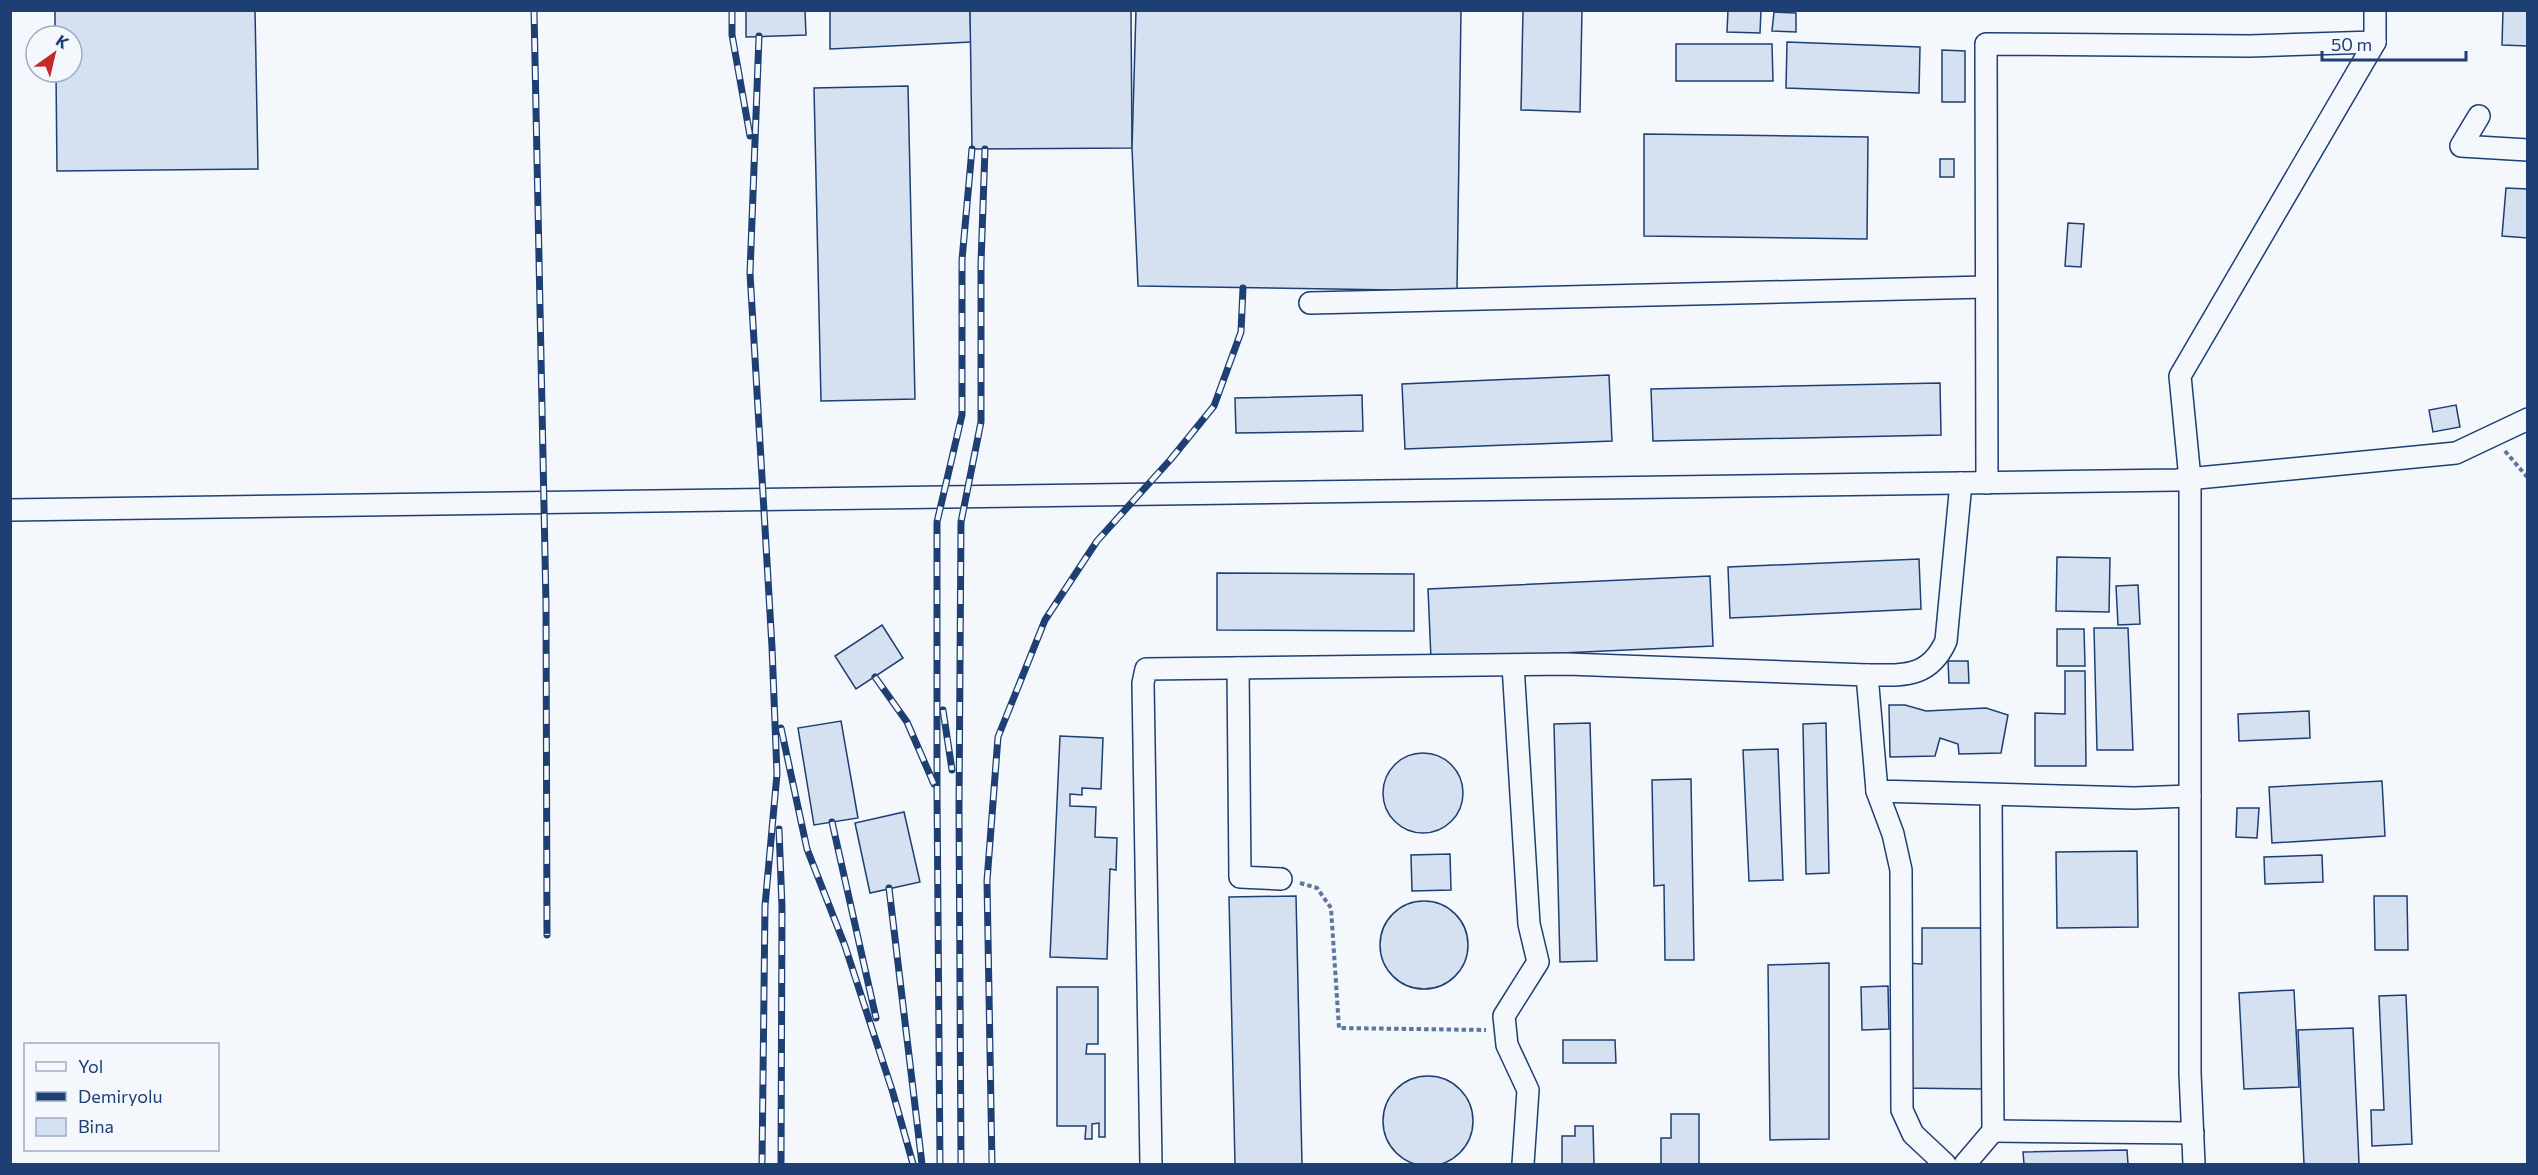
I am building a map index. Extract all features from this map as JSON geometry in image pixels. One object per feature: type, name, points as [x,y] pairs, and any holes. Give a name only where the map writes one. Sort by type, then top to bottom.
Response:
[{"type":"street","points":[[2194,1164],[2190,1062],[2190,796],[2180,376],[2375,42],[2375,10]]},
{"type":"street","points":[[1987,483],[1986,44],[2250,46],[2375,42]]},
{"type":"street","points":[[2479,116],[2461,146],[2528,150]]},
{"type":"street","points":[[1310,303],[1986,287]]},
{"type":"street","points":[[10,510],[2183,479],[2456,453],[2528,419]]},
{"type":"street","points":[[1151,1164],[1143,683],[1146,669],[1567,664],[1867,675],[1898,675],[1918,672],[1927,667],[1942,651],[1946,641],[1961,483]]},
{"type":"street","points":[[1514,665],[1529,924],[1538,962],[1504,1016],[1507,1045],[1528,1089],[1523,1164]]},
{"type":"street","points":[[1238,668],[1240,878],[1281,879]]},
{"type":"street","points":[[1867,675],[1877,791],[1893,834],[1901,870],[1902,1110],[1913,1134],[1945,1164]]},
{"type":"street","points":[[1877,791],[2134,798],[2190,796]]},
{"type":"street","points":[[1965,1164],[1993,1131],[1991,795]]},
{"type":"street","points":[[1993,1131],[2193,1133]]},
{"type":"path","points":[[2494,436],[2528,478]]},
{"type":"path","points":[[1281,879],[1317,888],[1331,908],[1339,1028],[1505,1031]]},
{"type":"building","points":[[55,10],[255,10],[258,169],[57,171],[56,84],[84,84],[84,24],[55,24]]},
{"type":"building","points":[[746,10],[805,10],[806,35],[746,37]]},
{"type":"building","points":[[830,10],[970,10],[971,42],[830,49]]},
{"type":"building","points":[[970,10],[1131,10],[1132,148],[972,149]]},
{"type":"building","points":[[1136,10],[1461,10],[1457,291],[1138,286],[1132,148]]},
{"type":"building","points":[[1523,10],[1582,10],[1580,112],[1521,110]]},
{"type":"building","points":[[1728,10],[1761,10],[1760,33],[1727,32]]},
{"type":"building","points":[[2503,10],[2528,10],[2528,46],[2502,45]]},
{"type":"building","points":[[1774,12],[1796,13],[1796,32],[1772,31]]},
{"type":"building","points":[[1787,42],[1920,47],[1919,93],[1786,88]]},
{"type":"building","points":[[1676,44],[1772,44],[1773,81],[1676,81]]},
{"type":"building","points":[[1942,50],[1965,51],[1965,102],[1942,102]]},
{"type":"building","points":[[908,86],[915,399],[821,401],[814,88]]},
{"type":"building","points":[[1644,134],[1868,137],[1867,239],[1644,236]]},
{"type":"building","points":[[1940,159],[1954,159],[1954,177],[1940,177]]},
{"type":"building","points":[[2506,188],[2528,189],[2528,238],[2502,236]]},
{"type":"building","points":[[2068,223],[2084,224],[2081,267],[2065,266]]},
{"type":"building","points":[[1609,375],[1612,441],[1405,449],[1402,384]]},
{"type":"building","points":[[1940,383],[1941,435],[1653,441],[1651,389]]},
{"type":"building","points":[[1362,395],[1363,431],[1236,433],[1235,398]]},
{"type":"building","points":[[2456,405],[2460,427],[2433,432],[2429,410]]},
{"type":"building","points":[[2057,557],[2110,558],[2109,612],[2056,611]]},
{"type":"building","points":[[1919,559],[1921,609],[1730,618],[1728,567]]},
{"type":"building","points":[[1217,573],[1414,574],[1414,631],[1217,630]]},
{"type":"building","points":[[1710,576],[1713,646],[1431,659],[1428,589]]},
{"type":"building","points":[[2138,585],[2140,624],[2118,625],[2116,586]]},
{"type":"building","points":[[882,625],[903,658],[856,689],[835,656]]},
{"type":"building","points":[[2094,628],[2128,628],[2133,750],[2097,750]]},
{"type":"building","points":[[2057,629],[2084,629],[2085,666],[2057,666]]},
{"type":"building","points":[[1948,661],[1968,661],[1969,683],[1949,683]]},
{"type":"building","points":[[2065,671],[2085,671],[2086,766],[2035,766],[2035,713],[2065,714]]},
{"type":"building","points":[[1889,705],[1905,705],[1926,711],[1986,708],[2008,715],[2001,753],[1959,754],[1958,744],[1940,738],[1935,756],[1890,757]]},
{"type":"building","points":[[2309,711],[2310,738],[2239,741],[2238,714]]},
{"type":"building","points":[[841,721],[858,818],[814,825],[798,728]]},
{"type":"building","points":[[1590,723],[1597,961],[1560,962],[1554,724]]},
{"type":"building","points":[[1826,723],[1829,873],[1806,874],[1803,724]]},
{"type":"building","points":[[1060,736],[1103,738],[1101,789],[1082,788],[1082,795],[1070,794],[1070,806],[1096,807],[1095,837],[1117,838],[1116,870],[1110,869],[1107,959],[1050,957]]},
{"type":"building","points":[[1778,749],[1783,880],[1749,881],[1743,750]]},
{"type":"building","points":[[1423,753],[1438,756],[1451,765],[1460,778],[1463,793],[1460,808],[1451,821],[1438,830],[1423,833],[1408,830],[1395,821],[1386,808],[1383,793],[1386,778],[1395,765],[1408,756]]},
{"type":"building","points":[[1691,779],[1694,960],[1665,960],[1664,885],[1654,886],[1652,780]]},
{"type":"building","points":[[2382,781],[2385,836],[2272,843],[2269,787]]},
{"type":"building","points":[[2237,808],[2259,808],[2257,838],[2236,837]]},
{"type":"building","points":[[904,812],[920,882],[870,893],[855,823]]},
{"type":"building","points":[[2137,851],[2138,927],[2057,928],[2056,852]]},
{"type":"building","points":[[1450,854],[1451,890],[1412,891],[1411,855]]},
{"type":"building","points":[[2322,855],[2323,882],[2265,884],[2264,857]]},
{"type":"building","points":[[1296,896],[1302,1164],[1235,1164],[1229,897]]},
{"type":"building","points":[[2374,896],[2407,896],[2408,950],[2375,950]]},
{"type":"building","points":[[1424,901],[1449,908],[1461,920],[1468,945],[1461,970],[1449,982],[1424,989],[1399,982],[1387,970],[1380,945],[1387,920],[1399,908]]},
{"type":"building","points":[[1922,928],[1983,928],[1982,1089],[1904,1088],[1905,963],[1922,964]]},
{"type":"building","points":[[1829,963],[1829,1139],[1770,1140],[1768,965]]},
{"type":"building","points":[[1888,986],[1889,1029],[1862,1030],[1861,987]]},
{"type":"building","points":[[1057,987],[1098,987],[1098,1044],[1087,1044],[1086,1054],[1105,1054],[1105,1137],[1099,1137],[1099,1123],[1092,1124],[1092,1139],[1085,1139],[1086,1126],[1057,1126]]},
{"type":"building","points":[[2294,990],[2299,1087],[2244,1089],[2239,993]]},
{"type":"building","points":[[2406,995],[2412,1144],[2372,1146],[2371,1110],[2384,1110],[2379,996]]},
{"type":"building","points":[[2353,1028],[2359,1164],[2304,1164],[2298,1030]]},
{"type":"building","points":[[1563,1040],[1615,1040],[1616,1063],[1563,1063]]},
{"type":"building","points":[[1428,1076],[1445,1079],[1460,1089],[1470,1104],[1473,1121],[1470,1138],[1460,1153],[1445,1163],[1428,1166],[1411,1163],[1396,1153],[1386,1138],[1383,1121],[1386,1104],[1396,1089],[1411,1079]]},
{"type":"building","points":[[1671,1114],[1699,1114],[1699,1164],[1661,1164],[1661,1138],[1671,1138]]},
{"type":"building","points":[[1575,1126],[1593,1126],[1594,1164],[1562,1164],[1562,1136],[1575,1136]]},
{"type":"building","points":[[2127,1150],[2128,1164],[2024,1164],[2023,1152]]},
{"type":"railway","points":[[534,10],[546,605],[547,935]]},
{"type":"railway","points":[[732,10],[732,35],[750,136]]},
{"type":"railway","points":[[759,36],[750,273],[772,647],[777,774],[765,906],[762,1164]]},
{"type":"railway","points":[[940,1164],[937,522],[962,415],[962,260],[972,149]]},
{"type":"railway","points":[[961,1164],[959,810],[961,522],[981,422],[981,263],[985,149]]},
{"type":"railway","points":[[992,1164],[987,881],[998,737],[1045,620],[1097,541],[1171,459],[1214,406],[1241,332],[1243,288]]},
{"type":"railway","points":[[875,677],[907,722],[934,784]]},
{"type":"railway","points":[[943,710],[952,770]]},
{"type":"railway","points":[[781,728],[807,849],[845,946],[893,1093],[913,1164]]},
{"type":"railway","points":[[832,822],[876,1018]]},
{"type":"railway","points":[[779,829],[782,907],[781,1164]]},
{"type":"railway","points":[[889,888],[922,1164]]}]
